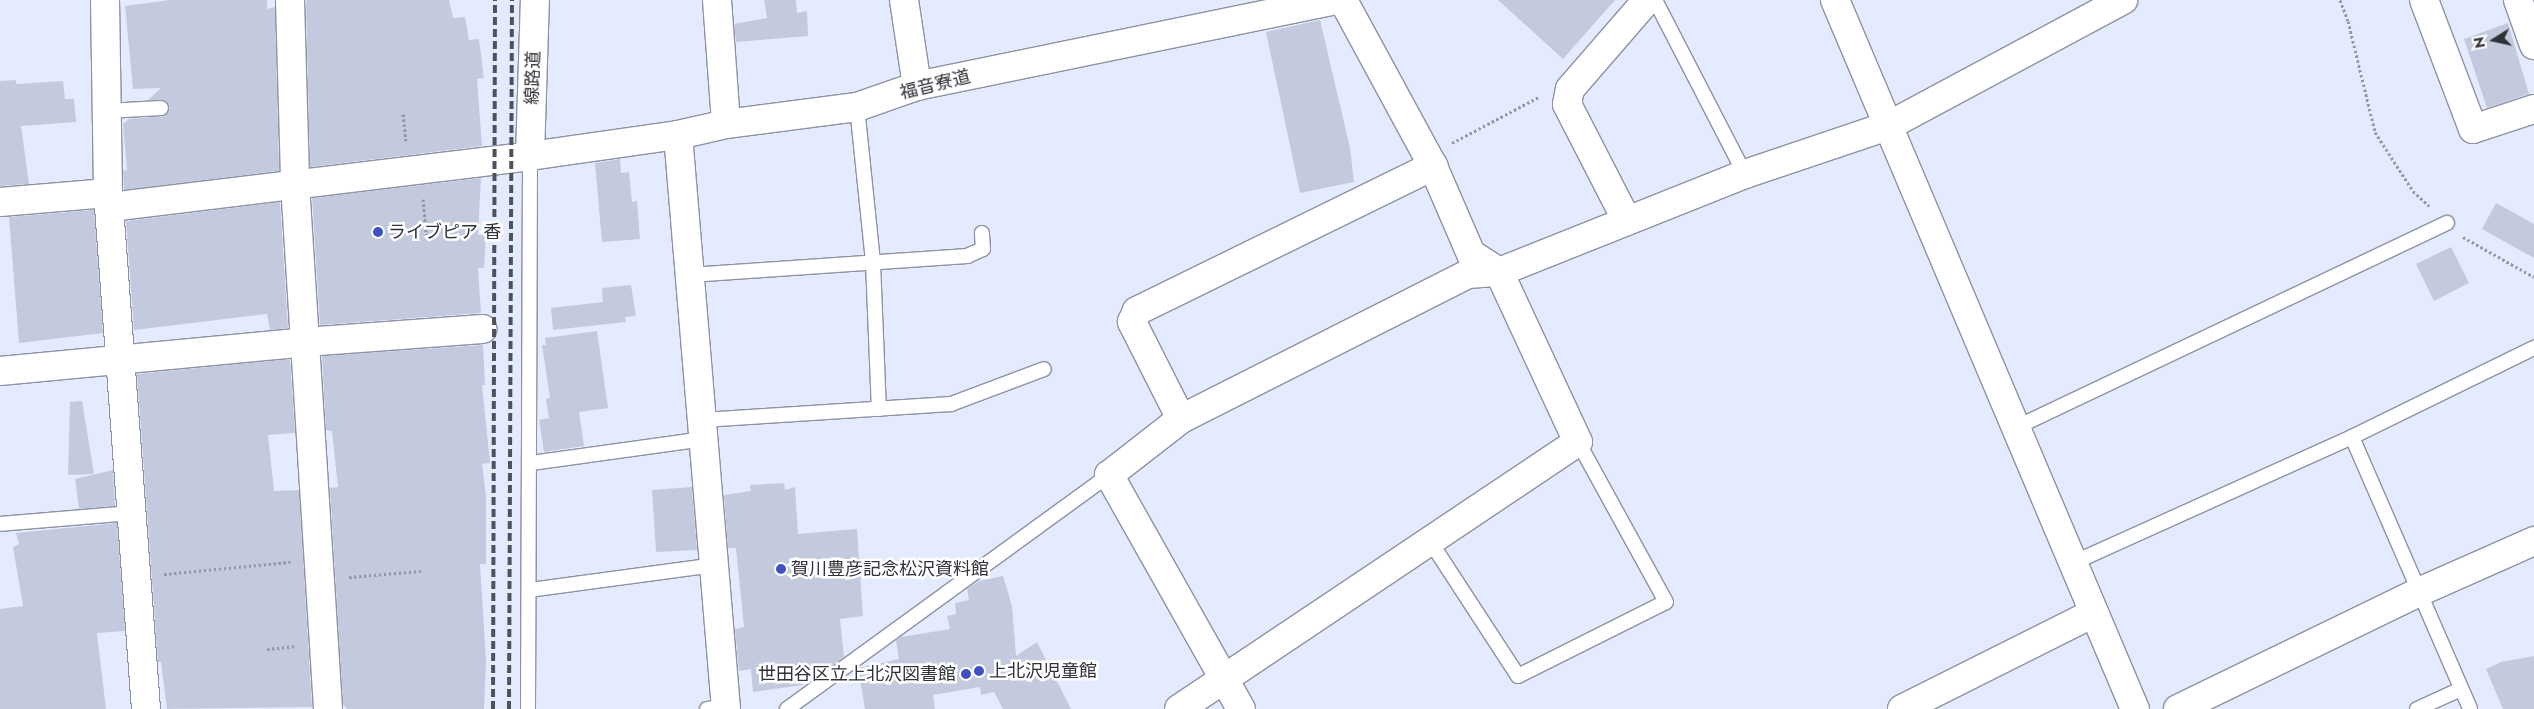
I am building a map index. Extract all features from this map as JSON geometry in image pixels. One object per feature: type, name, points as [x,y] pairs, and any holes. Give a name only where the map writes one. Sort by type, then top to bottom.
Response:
[{"type":"street","points":[[105,0],[109,200],[146,709]]},
{"type":"street","points":[[290,0],[295,184],[328,709]]},
{"type":"street","name":"線路道","points":[[530,156],[535,0]]},
{"type":"street","points":[[717,0],[726,124]]},
{"type":"street","points":[[904,0],[917,86]]},
{"type":"street","name":"福音寮道","points":[[0,202],[109,200],[295,184],[530,156],[678,135],[726,124],[857,108],[917,86],[1337,0]]},
{"type":"street","points":[[1179,709],[1578,442],[1499,272],[1471,254],[1430,161],[1344,0]]},
{"type":"street","points":[[1626,219],[1567,104],[1570,89],[1647,0]]},
{"type":"street","points":[[1835,0],[2075,562],[2094,613],[2135,709]]},
{"type":"street","points":[[1241,709],[1109,475],[1181,419],[1468,274],[1499,272],[1626,219],[1745,174],[1888,126],[2123,0]]},
{"type":"street","points":[[2424,0],[2473,130],[2534,109]]},
{"type":"street","points":[[2518,0],[2534,44]]},
{"type":"street","points":[[678,135],[714,566],[720,708]]},
{"type":"street","points":[[1181,419],[1132,322],[1136,311],[1430,161]]},
{"type":"street","points":[[0,371],[305,342],[483,329]]},
{"type":"street","points":[[2178,709],[2419,592],[2534,541]]},
{"type":"street","points":[[1902,709],[2094,613]]},
{"type":"lane","points":[[1655,0],[1745,174]]},
{"type":"lane","points":[[107,111],[161,108]]},
{"type":"lane","points":[[857,108],[873,262],[879,409]]},
{"type":"lane","points":[[528,709],[531,463],[530,156]]},
{"type":"lane","points":[[2016,426],[2447,223]]},
{"type":"lane","points":[[690,275],[967,256],[983,250],[982,233]]},
{"type":"lane","points":[[2075,562],[2352,437],[2534,348]]},
{"type":"lane","points":[[531,463],[703,430],[879,409],[951,404],[1044,369]]},
{"type":"lane","points":[[2352,437],[2470,709]]},
{"type":"lane","points":[[1430,541],[1518,676],[1666,602],[1578,442]]},
{"type":"lane","points":[[787,709],[1109,475]]},
{"type":"lane","points":[[0,524],[131,512]]},
{"type":"lane","points":[[530,590],[714,566]]},
{"type":"lane","points":[[2417,709],[2461,689]]},
{"type":"path","points":[[2340,0],[2348,21],[2374,132],[2413,191],[2460,236],[2534,277]]},
{"type":"path","points":[[1430,161],[1561,85],[1570,89]]},
{"type":"path","points":[[421,169],[426,236]]},
{"type":"path","points":[[136,577],[319,569],[421,571]]},
{"type":"building","points":[[170,0],[267,0],[267,9],[275,7],[279,171],[124,190],[123,171],[127,170],[123,124],[129,119],[165,116],[170,108],[164,100],[148,100],[161,88],[133,89],[125,6]]},
{"type":"building","points":[[306,0],[449,0],[453,18],[465,17],[469,40],[479,39],[484,78],[477,79],[482,146],[310,167]]},
{"type":"building","points":[[764,0],[796,0],[797,13],[807,11],[808,36],[736,42],[734,24],[767,18]]},
{"type":"building","points":[[1498,0],[1615,0],[1563,59]]},
{"type":"building","points":[[1320,20],[1350,148],[1354,182],[1300,193],[1266,32]]},
{"type":"building","points":[[2508,23],[2529,94],[2487,108],[2464,39]]},
{"type":"building","points":[[16,80],[16,84],[63,81],[65,99],[74,99],[76,122],[21,126],[29,184],[0,186],[0,81]]},
{"type":"building","points":[[620,159],[621,173],[629,172],[632,202],[637,201],[640,239],[602,242],[595,163]]},
{"type":"building","points":[[481,178],[478,235],[486,235],[484,268],[478,268],[481,313],[320,325],[312,198]]},
{"type":"building","points":[[280,202],[288,328],[270,330],[267,314],[134,330],[126,221]]},
{"type":"building","points":[[2496,203],[2534,224],[2534,258],[2482,229]]},
{"type":"building","points":[[94,210],[103,333],[19,343],[9,217]]},
{"type":"building","points":[[2451,247],[2469,283],[2434,301],[2416,264]]},
{"type":"building","points":[[631,285],[636,316],[625,317],[626,322],[553,330],[551,308],[603,302],[602,288]]},
{"type":"building","points":[[597,331],[608,408],[579,412],[584,446],[544,452],[539,420],[549,418],[546,399],[550,398],[542,345],[546,345],[545,338]]},
{"type":"building","points":[[483,345],[485,385],[482,385],[490,463],[482,464],[486,497],[486,564],[480,564],[486,661],[484,709],[347,709],[343,704],[330,488],[338,487],[332,431],[326,430],[322,356]]},
{"type":"building","points":[[290,359],[295,433],[268,435],[274,491],[299,490],[312,707],[167,709],[161,662],[158,662],[137,374]]},
{"type":"building","points":[[82,401],[94,474],[68,475],[70,402]]},
{"type":"building","points":[[113,470],[115,506],[79,509],[75,479]]},
{"type":"building","points":[[784,483],[785,490],[795,487],[798,534],[857,529],[863,616],[840,619],[844,657],[820,674],[802,678],[803,685],[753,692],[751,669],[739,671],[735,629],[744,627],[736,548],[728,548],[724,495],[751,491],[750,485]]},
{"type":"building","points":[[692,487],[697,550],[656,552],[652,490]]},
{"type":"building","points":[[117,523],[125,631],[97,633],[106,709],[0,709],[0,609],[23,606],[13,547],[19,544],[16,533]]},
{"type":"building","points":[[1003,576],[1012,606],[1016,656],[1037,642],[1071,709],[1003,709],[994,692],[981,695],[980,687],[933,695],[935,709],[865,709],[858,668],[899,659],[896,641],[901,637],[950,629],[947,616],[956,614],[955,603],[969,600],[967,589],[979,581]]},
{"type":"building","points":[[2534,656],[2534,709],[2503,709],[2486,669],[2501,662]]},
{"type":"railway","points":[[493,709],[495,0]]},
{"type":"railway","points":[[509,709],[512,0]]},
{"type":"place","name":"ライブピア 香","points":[[378,232]]},
{"type":"place","name":"賀川豊彦記念松沢資料館","points":[[781,569]]},
{"type":"place","name":"上北沢児童館","points":[[979,671]]},
{"type":"place","name":"世田谷区立上北沢図書館","points":[[966,674]]}]
